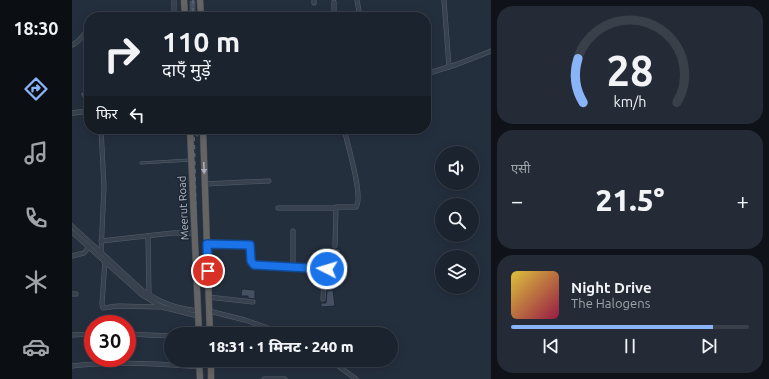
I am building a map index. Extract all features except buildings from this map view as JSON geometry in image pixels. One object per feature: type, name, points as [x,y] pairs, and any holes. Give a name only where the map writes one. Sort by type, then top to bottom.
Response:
[{"type":"highway","points":[[184,0],[185,12]]},
{"type":"highway","points":[[200,0],[201,12]]},
{"type":"highway","name":"Meerut Road","points":[[190,134],[199,327]]},
{"type":"highway","name":"Meerut Road","points":[[203,134],[210,327]]},
{"type":"highway","points":[[190,144],[203,144]]},
{"type":"highway","points":[[200,367],[200,379]]},
{"type":"highway","points":[[211,367],[211,379]]},
{"type":"street","points":[[174,0],[174,12]]},
{"type":"street","points":[[358,0],[359,12]]},
{"type":"street","points":[[444,0],[449,67]]},
{"type":"street","points":[[334,2],[334,12]]},
{"type":"street","points":[[72,46],[80,41],[84,34]]},
{"type":"street","points":[[431,73],[491,51]]},
{"type":"street","points":[[72,113],[84,112]]},
{"type":"street","points":[[101,134],[104,187],[101,252]]},
{"type":"street","points":[[278,208],[305,209],[327,207],[336,208],[338,206],[356,207],[359,202],[356,178],[345,134]]},
{"type":"street","points":[[204,184],[269,181]]},
{"type":"street","points":[[335,246],[336,208]]},
{"type":"street","points":[[72,226],[101,252],[141,294],[162,307]]},
{"type":"street","points":[[293,231],[293,267]]},
{"type":"street","points":[[72,232],[104,260],[149,295],[172,306],[198,313]]},
{"type":"street","points":[[101,241],[173,233],[194,233]]},
{"type":"street","points":[[148,236],[149,295]]},
{"type":"street","points":[[207,244],[249,244],[251,246],[251,261],[253,264],[335,270]]},
{"type":"street","points":[[72,256],[84,253],[89,247]]},
{"type":"street","points":[[104,260],[102,307],[162,307],[198,313]]},
{"type":"street","points":[[323,299],[325,269]]},
{"type":"street","points":[[208,297],[253,302]]},
{"type":"street","points":[[209,311],[245,320],[265,327]]},
{"type":"street","points":[[72,335],[84,334]]},
{"type":"street","points":[[136,334],[164,336]]},
{"type":"street","points":[[72,366],[131,363],[164,365]]},
{"type":"street","points":[[340,367],[356,379]]},
{"type":"street","points":[[264,379],[290,379]]},
{"type":"lane","points":[[141,163],[191,160]]},
{"type":"railway","points":[[193,0],[193,12]]},
{"type":"railway","points":[[194,134],[199,327]]},
{"type":"railway","points":[[199,367],[200,379]]},
{"type":"route","points":[[208,271],[207,244],[250,245],[251,261],[254,265],[327,269]]}]
